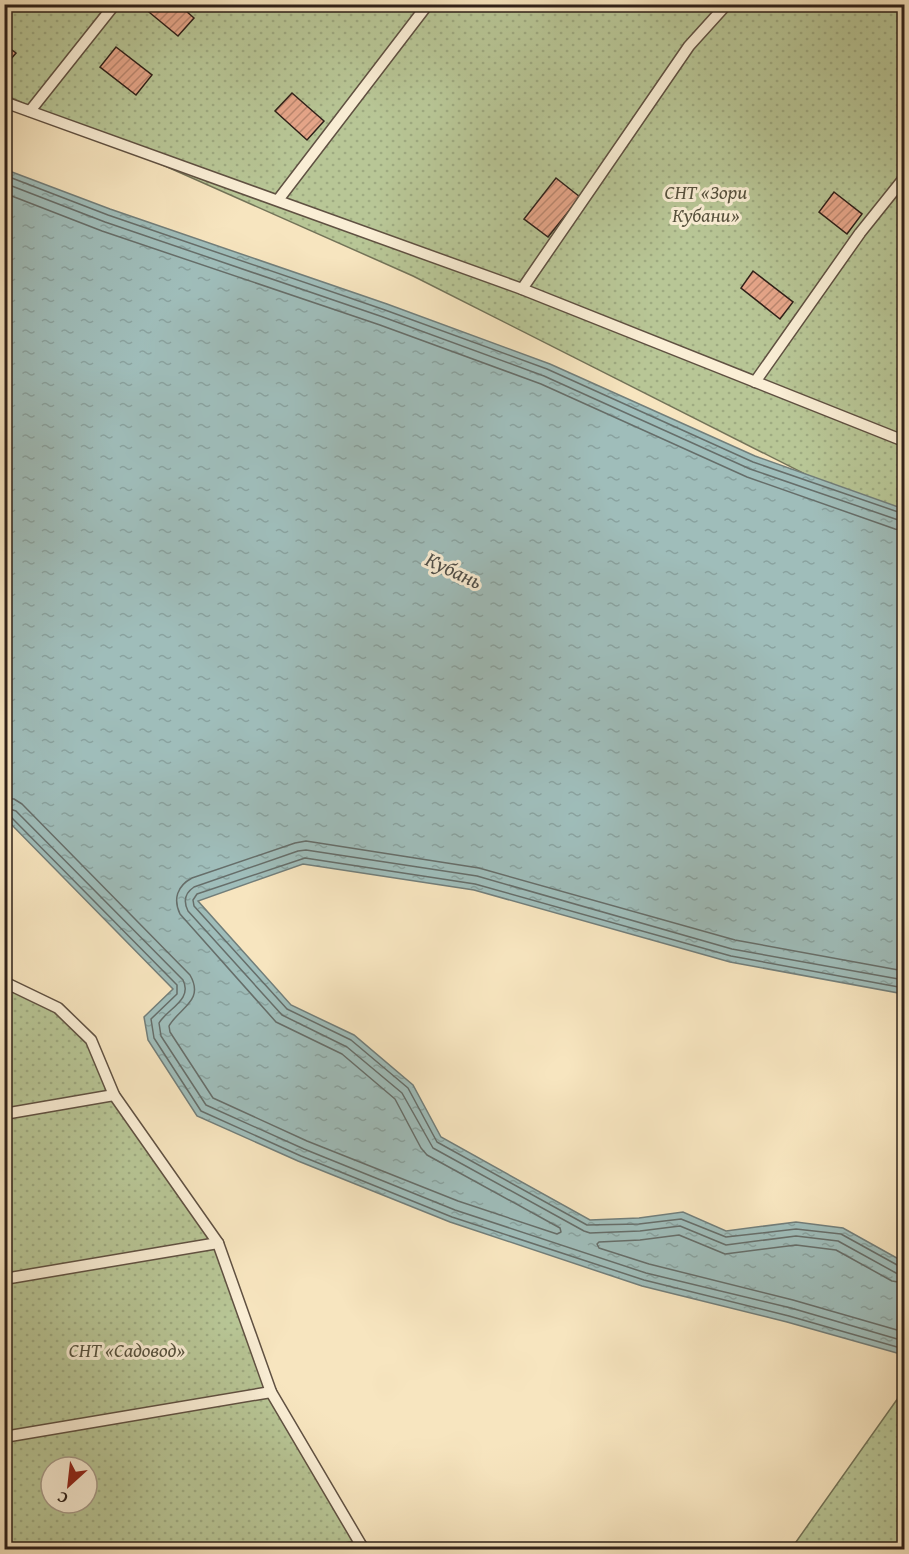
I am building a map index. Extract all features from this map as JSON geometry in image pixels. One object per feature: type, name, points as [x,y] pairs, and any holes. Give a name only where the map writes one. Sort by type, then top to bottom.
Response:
[{"type":"lane","points":[[30,111],[115,4]]},
{"type":"lane","points":[[278,200],[428,4]]},
{"type":"lane","points":[[522,289],[690,46],[727,4]]},
{"type":"lane","points":[[4,102],[522,289],[904,441]]},
{"type":"lane","points":[[755,382],[860,233],[904,178]]},
{"type":"lane","points":[[4,982],[58,1008],[91,1040],[114,1095],[218,1243],[271,1392],[363,1548],[338,1550]]},
{"type":"lane","points":[[4,1114],[114,1095]]},
{"type":"lane","points":[[4,1279],[218,1243]]},
{"type":"lane","points":[[4,1437],[271,1392]]},
{"type":"green space","name":"СНТ «Зори Кубани»","points":[[5,5],[904,5],[904,524],[413,276],[5,95]]},
{"type":"green space","name":"СНТ «Садовод»","points":[[4,980],[58,1008],[91,1040],[114,1095],[218,1243],[271,1392],[364,1549],[5,1549]]},
{"type":"green space","points":[[903,1391],[904,1549],[791,1549]]},
{"type":"water","name":"Кубань","points":[[4,169],[110,209],[387,304],[550,364],[755,456],[904,509],[904,994],[730,962],[474,890],[303,864],[198,901],[291,1005],[354,1035],[413,1085],[441,1137],[590,1220],[639,1218],[683,1212],[726,1231],[796,1222],[843,1228],[904,1262],[904,1355],[787,1322],[642,1286],[450,1222],[298,1161],[197,1116],[148,1040],[144,1017],[173,989],[5,818]]},
{"type":"building","points":[[147,4],[178,4],[194,18],[178,36],[144,8]]},
{"type":"building","points":[[4,44],[16,53],[4,67]]},
{"type":"building","points":[[116,47],[152,75],[136,95],[100,67]]},
{"type":"building","points":[[292,93],[324,121],[307,140],[275,111]]},
{"type":"building","points":[[556,178],[580,197],[548,237],[524,219]]},
{"type":"building","points":[[834,192],[862,214],[847,234],[819,212]]},
{"type":"building","points":[[753,271],[793,302],[780,319],[741,288]]}]
